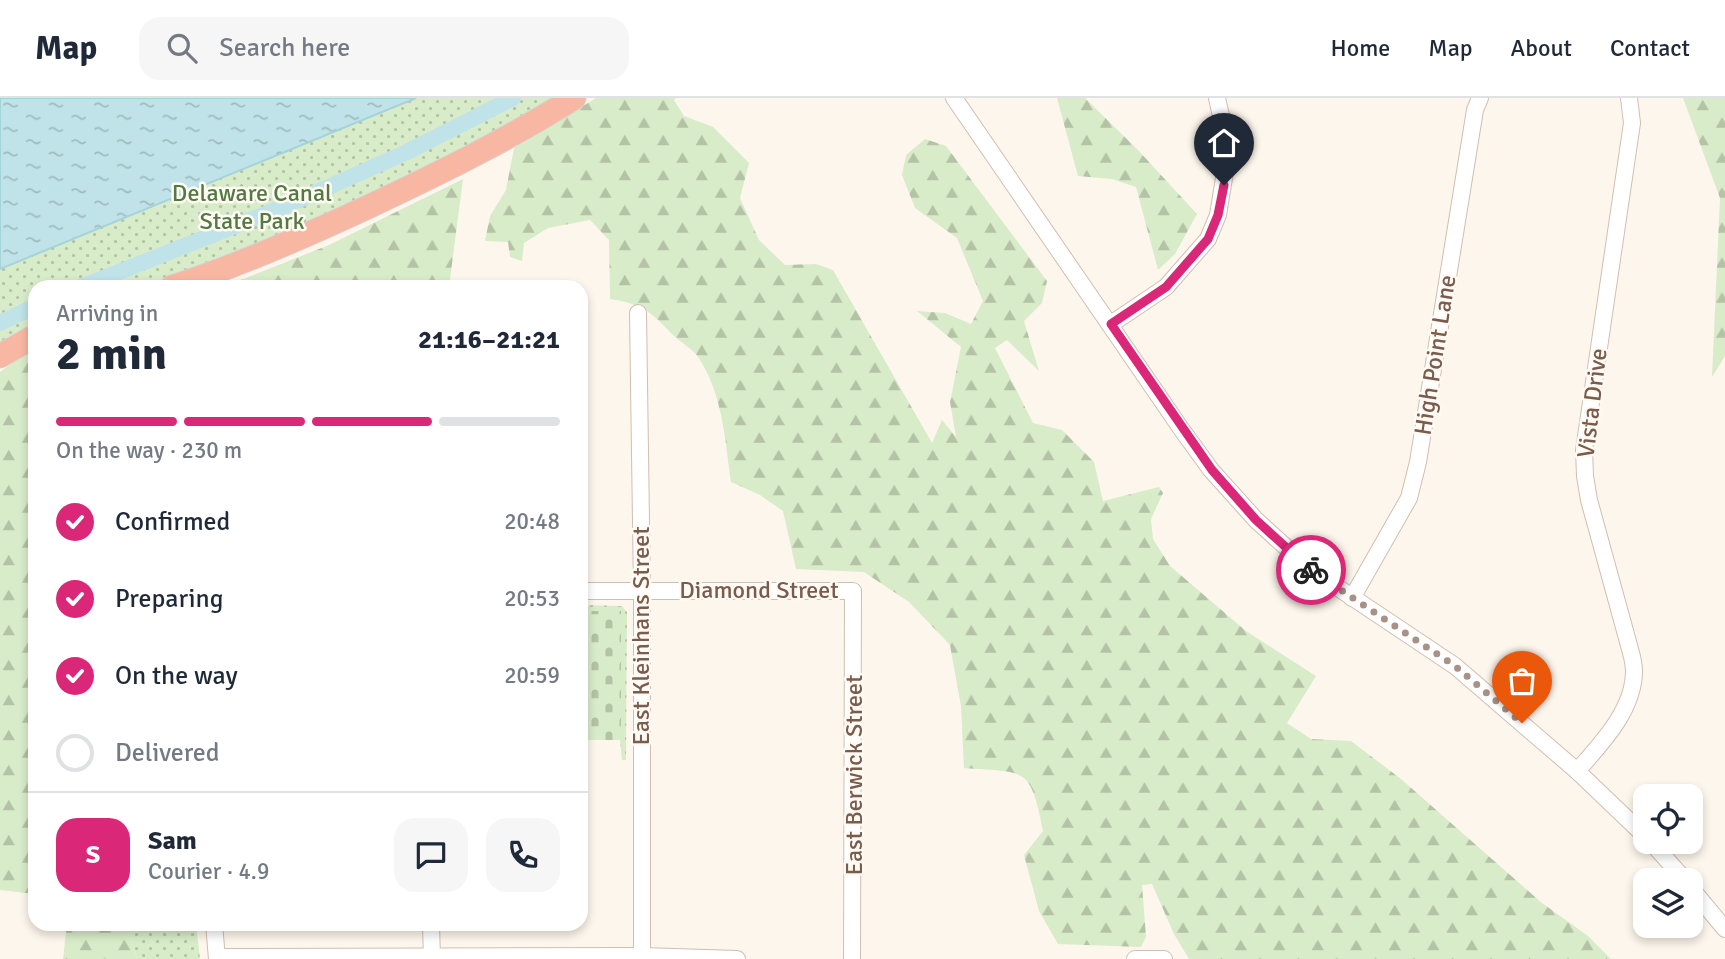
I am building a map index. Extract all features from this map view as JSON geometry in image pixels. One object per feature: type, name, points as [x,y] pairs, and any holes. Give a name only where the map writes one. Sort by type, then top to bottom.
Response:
[{"type":"highway","points":[[191,280],[266,253],[425,180],[512,136],[574,98]]},
{"type":"highway","points":[[0,356],[28,339]]},
{"type":"street","points":[[954,98],[1189,440],[1256,520],[1310,569],[1455,666],[1577,771],[1633,825]]},
{"type":"street","points":[[1111,324],[1166,287],[1208,239],[1218,215],[1226,166],[1223,125],[1217,98]]},
{"type":"street","name":"High Point Lane","points":[[1352,598],[1409,498],[1418,463],[1473,121],[1480,98]]},
{"type":"street","name":"Vista Drive","points":[[1577,771],[1606,739],[1622,713],[1634,672],[1590,500],[1585,476],[1584,450],[1632,122],[1629,98]]},
{"type":"street","name":"East Kleinhans Street","points":[[638,313],[642,591],[642,958]]},
{"type":"street","name":"Diamond Street","points":[[588,591],[853,590]]},
{"type":"street","name":"East Berwick Street","points":[[852,959],[853,590]]},
{"type":"street","points":[[1662,854],[1674,868]]},
{"type":"street","points":[[1703,903],[1725,929]]},
{"type":"street","points":[[215,931],[218,958],[737,959]]},
{"type":"street","points":[[431,931],[432,959]]},
{"type":"street","points":[[1135,959],[1164,959]]},
{"type":"green space","name":"Delaware Canal State Park","points":[[416,98],[555,98],[478,142],[398,182],[318,219],[175,278],[28,280],[28,329],[0,343],[0,269]]},
{"type":"green space","points":[[596,98],[676,98],[674,100],[684,116],[713,127],[749,163],[740,198],[759,240],[785,265],[816,264],[833,270],[932,443],[942,420],[956,437],[950,402],[961,347],[917,311],[945,313],[971,324],[983,301],[957,238],[915,208],[902,175],[906,155],[925,139],[946,146],[1047,281],[1042,303],[1024,321],[1039,371],[1007,340],[995,348],[1033,423],[1062,430],[1094,462],[1103,501],[1159,487],[1163,493],[1151,519],[1153,539],[1170,566],[1246,631],[1316,676],[1287,723],[1311,739],[1351,741],[1401,779],[1542,903],[1588,936],[1611,959],[1189,959],[1174,934],[1152,884],[1142,885],[1146,937],[1141,947],[1058,944],[1039,911],[1024,855],[1043,831],[1029,783],[1013,773],[964,768],[961,706],[950,645],[909,602],[864,572],[796,569],[783,511],[760,495],[731,482],[718,402],[698,357],[646,310],[610,299],[609,240],[590,220],[548,228],[524,243],[522,261],[510,257],[508,242],[485,241],[490,216],[506,190],[514,148]]},
{"type":"green space","points":[[1057,98],[1085,98],[1197,214],[1175,254],[1158,270],[1136,187],[1112,179],[1078,176]]},
{"type":"green space","points":[[1683,98],[1725,98],[1725,356],[1712,377],[1720,198]]},
{"type":"green space","points":[[463,179],[450,280],[241,280],[329,245]]},
{"type":"green space","points":[[28,352],[28,893],[0,890],[0,372]]},
{"type":"green space","points":[[588,605],[622,606],[627,612],[626,760],[622,760],[620,740],[588,740]]},
{"type":"green space","points":[[588,611],[621,611],[621,740],[588,740]]},
{"type":"green space","points":[[66,931],[130,931],[137,959],[63,959]]},
{"type":"green space","points":[[130,931],[197,931],[200,959],[137,959]]},
{"type":"water","points":[[0,98],[416,98],[0,269]]},
{"type":"waterway","points":[[99,280],[283,207],[405,153],[513,98]]},
{"type":"waterway","points":[[0,323],[28,309]]},
{"type":"way so far","points":[[1311,570],[1455,666],[1522,723]]},
{"type":"route","points":[[1224,185],[1218,215],[1208,239],[1166,287],[1111,324],[1212,470],[1256,520],[1311,570]]}]
